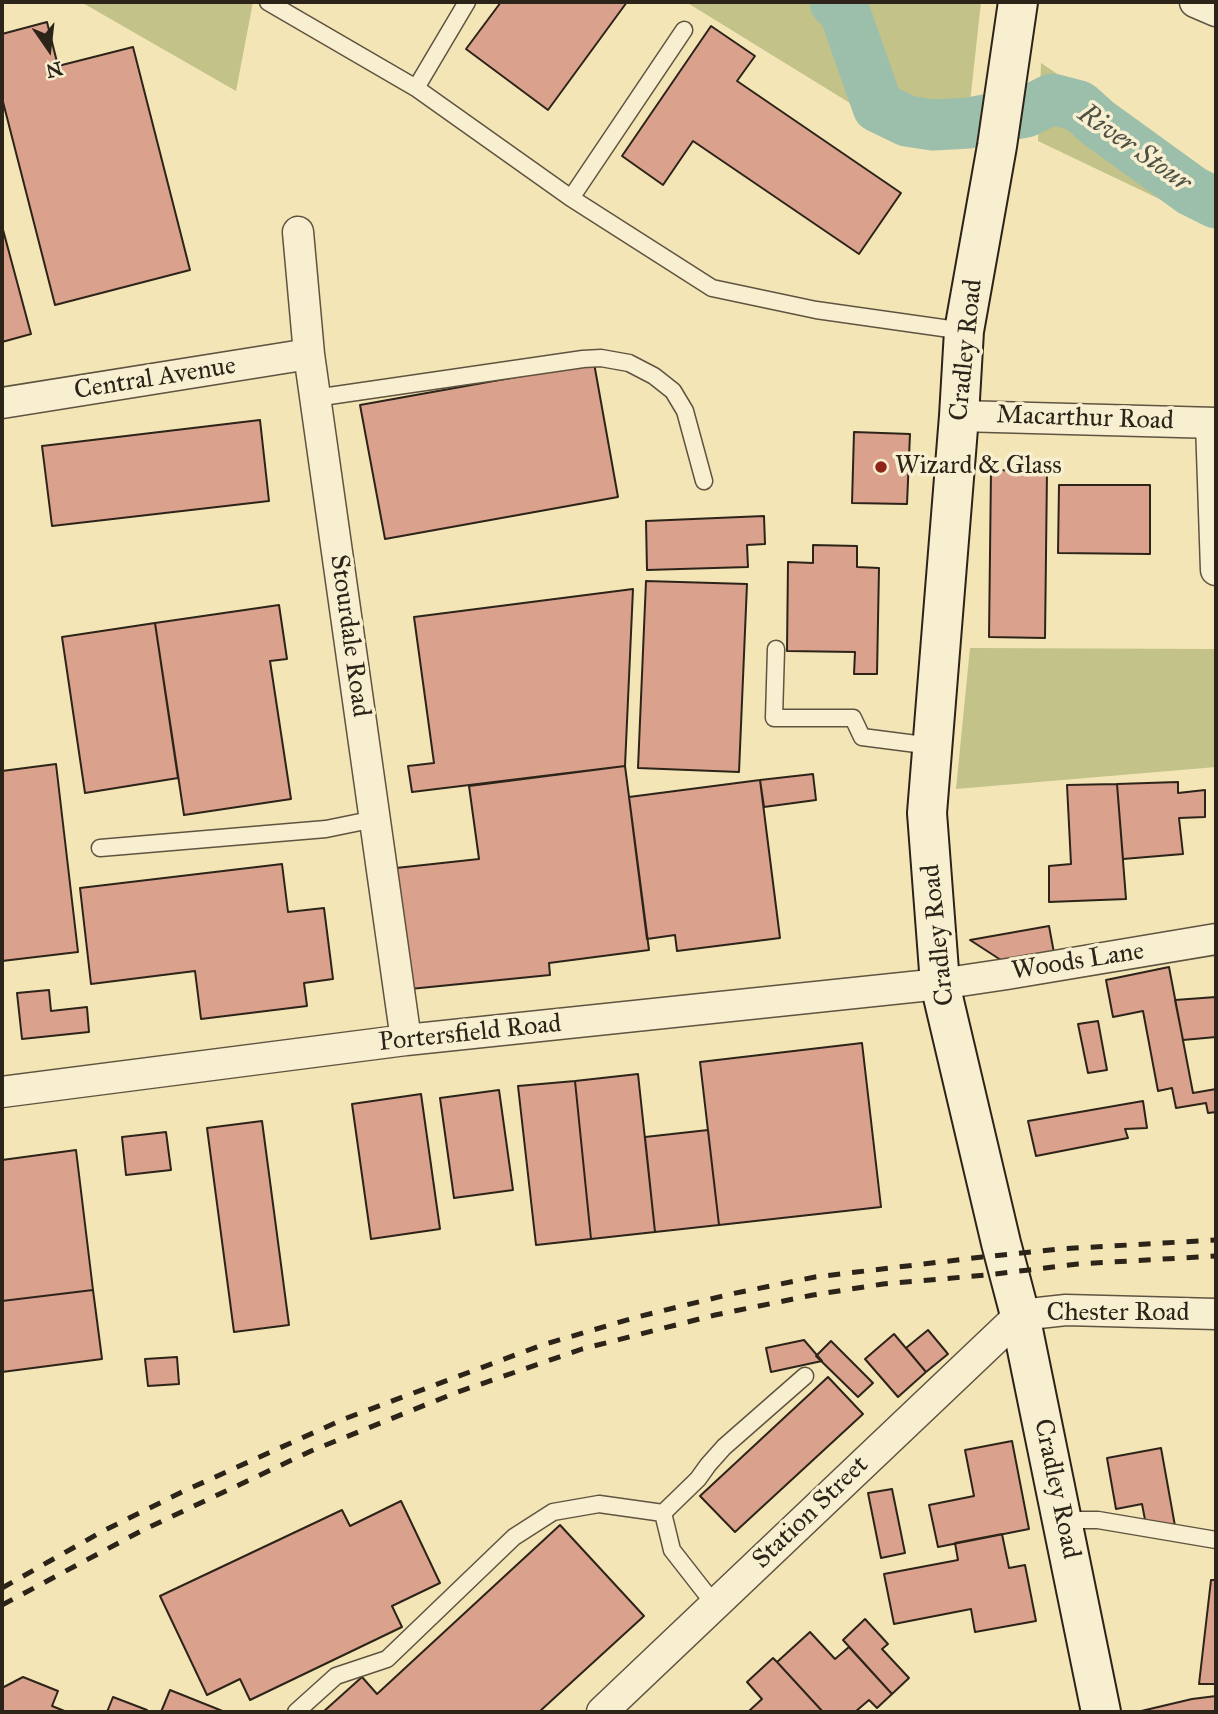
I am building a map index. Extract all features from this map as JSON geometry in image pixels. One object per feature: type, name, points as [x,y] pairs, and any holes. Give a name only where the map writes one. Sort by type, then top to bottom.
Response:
[{"type":"main road","name":"Cradley Road","points":[[1018,2],[997,146],[964,331],[927,813],[940,984],[1020,1315],[1101,1712]]},
{"type":"street","points":[[1195,2],[1216,11]]},
{"type":"street","name":"Stourdale Road","points":[[298,232],[309,354],[406,1040]]},
{"type":"street","name":"Central Avenue","points":[[2,403],[309,354]]},
{"type":"street","name":"Macarthur Road","points":[[959,416],[1213,423],[1216,570]]},
{"type":"street","name":"Woods Lane","points":[[940,984],[1216,939]]},
{"type":"street","name":"Portersfield Road","points":[[2,1092],[406,1040],[940,984]]},
{"type":"street","name":"Chester Road","points":[[1020,1315],[1066,1310],[1216,1314]]},
{"type":"street","name":"Station Street","points":[[602,1712],[1020,1315]]},
{"type":"lane","points":[[268,2],[416,88],[571,198],[712,288],[816,310],[964,331]]},
{"type":"lane","points":[[416,88],[467,2]]},
{"type":"lane","points":[[571,198],[684,30]]},
{"type":"lane","points":[[315,398],[583,359],[601,358],[629,363],[654,376],[673,391],[685,411],[704,481]]},
{"type":"lane","points":[[776,649],[774,718],[853,719],[862,737],[932,746]]},
{"type":"lane","points":[[100,849],[326,829],[375,819]]},
{"type":"lane","points":[[663,1513],[698,1479],[724,1447],[805,1376]]},
{"type":"lane","points":[[296,1712],[336,1676],[387,1659],[514,1537],[553,1512],[599,1504],[663,1513]]},
{"type":"lane","points":[[663,1513],[672,1549],[715,1605]]},
{"type":"lane","points":[[1062,1520],[1098,1520],[1216,1540]]},
{"type":"green space","points":[[81,2],[253,2],[236,91]]},
{"type":"green space","points":[[686,2],[981,2],[965,148],[905,137]]},
{"type":"green space","points":[[1041,63],[1216,181],[1216,226],[1038,141]]},
{"type":"green space","points":[[970,648],[1216,649],[1216,767],[956,789]]},
{"type":"building","points":[[501,2],[627,2],[548,110],[466,49]]},
{"type":"building","points":[[47,22],[58,66],[133,47],[190,270],[55,305],[2,98],[2,34]]},
{"type":"building","points":[[711,26],[755,56],[737,81],[901,193],[859,254],[693,141],[663,185],[622,156]]},
{"type":"building","points":[[2,226],[31,334],[2,342]]},
{"type":"building","points":[[594,363],[618,497],[385,539],[360,405]]},
{"type":"building","points":[[260,420],[269,501],[52,526],[42,446]]},
{"type":"building","points":[[854,432],[910,434],[907,504],[852,503]]},
{"type":"building","points":[[991,470],[1047,471],[1045,638],[989,637]]},
{"type":"building","points":[[1059,485],[1150,485],[1150,554],[1058,553]]},
{"type":"building","points":[[764,516],[765,544],[747,545],[748,567],[647,570],[646,521]]},
{"type":"building","points":[[813,545],[857,546],[857,567],[879,568],[877,674],[854,674],[855,652],[787,651],[788,562],[813,563]]},
{"type":"building","points":[[646,581],[747,584],[739,772],[638,768]]},
{"type":"building","points":[[633,589],[625,766],[412,792],[408,766],[434,763],[414,617]]},
{"type":"building","points":[[279,605],[287,659],[270,661],[291,799],[184,815],[155,623]]},
{"type":"building","points":[[155,623],[178,778],[85,793],[62,637]]},
{"type":"building","points":[[56,764],[78,952],[2,961],[2,771]]},
{"type":"building","points":[[625,766],[649,950],[549,963],[550,975],[410,989],[396,868],[479,859],[469,786]]},
{"type":"building","points":[[813,774],[816,800],[764,807],[760,780]]},
{"type":"building","points":[[760,780],[780,938],[677,951],[675,935],[647,939],[629,797]]},
{"type":"building","points":[[1178,782],[1178,793],[1205,790],[1205,817],[1179,818],[1183,854],[1123,859],[1117,784]]},
{"type":"building","points":[[1117,784],[1126,899],[1049,902],[1049,866],[1071,864],[1067,785]]},
{"type":"building","points":[[282,864],[288,912],[324,908],[333,979],[304,983],[307,1006],[201,1019],[195,971],[91,984],[80,888]]},
{"type":"building","points":[[1049,926],[1054,953],[1004,962],[970,940]]},
{"type":"building","points":[[1169,967],[1193,1093],[1216,1089],[1216,1112],[1208,1113],[1206,1103],[1176,1108],[1172,1088],[1158,1091],[1143,1011],[1113,1017],[1106,980]]},
{"type":"building","points":[[49,990],[51,1011],[87,1007],[89,1032],[22,1039],[17,993]]},
{"type":"building","points":[[1216,997],[1216,1037],[1183,1040],[1175,1000]]},
{"type":"building","points":[[1098,1021],[1107,1070],[1088,1073],[1078,1024]]},
{"type":"building","points":[[862,1043],[881,1207],[719,1225],[700,1062]]},
{"type":"building","points":[[638,1074],[655,1232],[591,1239],[575,1081]]},
{"type":"building","points":[[575,1081],[591,1239],[536,1245],[518,1086]]},
{"type":"building","points":[[499,1090],[513,1190],[454,1198],[440,1098]]},
{"type":"building","points":[[421,1094],[440,1229],[371,1239],[352,1104]]},
{"type":"building","points":[[1143,1101],[1147,1128],[1125,1129],[1128,1138],[1036,1156],[1028,1121]]},
{"type":"building","points":[[262,1121],[289,1325],[234,1332],[207,1128]]},
{"type":"building","points":[[708,1130],[719,1225],[655,1232],[645,1137]]},
{"type":"building","points":[[166,1132],[171,1170],[126,1175],[122,1137]]},
{"type":"building","points":[[76,1150],[93,1290],[2,1301],[2,1160]]},
{"type":"building","points":[[93,1290],[102,1359],[2,1372],[2,1301]]},
{"type":"building","points":[[928,1330],[948,1354],[926,1372],[906,1348]]},
{"type":"building","points":[[894,1334],[926,1372],[898,1397],[865,1359]]},
{"type":"building","points":[[804,1340],[822,1361],[771,1372],[766,1348]]},
{"type":"building","points":[[831,1341],[873,1383],[858,1397],[816,1356]]},
{"type":"building","points":[[177,1357],[179,1384],[148,1386],[145,1359]]},
{"type":"building","points":[[828,1377],[863,1414],[735,1532],[700,1496]]},
{"type":"building","points":[[1012,1441],[1029,1529],[938,1547],[929,1505],[974,1496],[965,1450]]},
{"type":"building","points":[[1161,1448],[1175,1526],[1146,1525],[1142,1504],[1116,1509],[1107,1458]]},
{"type":"building","points":[[892,1489],[905,1553],[881,1558],[868,1493]]},
{"type":"building","points":[[401,1501],[440,1583],[392,1606],[402,1627],[250,1700],[240,1679],[207,1695],[160,1596],[342,1510],[350,1526]]},
{"type":"building","points":[[560,1525],[644,1616],[539,1712],[323,1712],[362,1677],[377,1694]]},
{"type":"building","points":[[1002,1534],[1009,1568],[1025,1565],[1036,1621],[975,1632],[971,1609],[894,1624],[884,1574],[958,1560],[955,1543]]},
{"type":"building","points":[[1211,1580],[1216,1580],[1216,1684],[1199,1684]]},
{"type":"building","points":[[865,1619],[888,1644],[882,1649],[909,1678],[892,1694],[843,1640]]},
{"type":"building","points":[[810,1632],[835,1659],[849,1647],[892,1694],[877,1708],[869,1700],[855,1712],[823,1712],[777,1662]]},
{"type":"building","points":[[773,1658],[823,1712],[749,1711],[762,1699],[747,1682]]},
{"type":"building","points":[[23,1677],[58,1691],[52,1706],[67,1712],[2,1712],[2,1688]]},
{"type":"building","points":[[170,1690],[225,1712],[161,1712]]},
{"type":"building","points":[[1216,1696],[1216,1712],[1137,1712],[1192,1699]]},
{"type":"building","points":[[113,1697],[147,1710],[107,1712]]},
{"type":"waterway","name":"River Stour","points":[[835,2],[845,13],[878,107],[907,121],[933,125],[969,123],[1026,112],[1052,99],[1079,106],[1098,123],[1192,191],[1216,203]]},
{"type":"railway","points":[[2,1588],[103,1531],[184,1491],[344,1419],[542,1345],[637,1317],[815,1277],[1059,1249],[1216,1240]]},
{"type":"railway","points":[[2,1605],[141,1531],[311,1451],[455,1393],[582,1349],[715,1315],[883,1284],[1078,1264],[1216,1256]]},
{"type":"place","name":"Wizard & Glass","points":[[881,467]]}]
